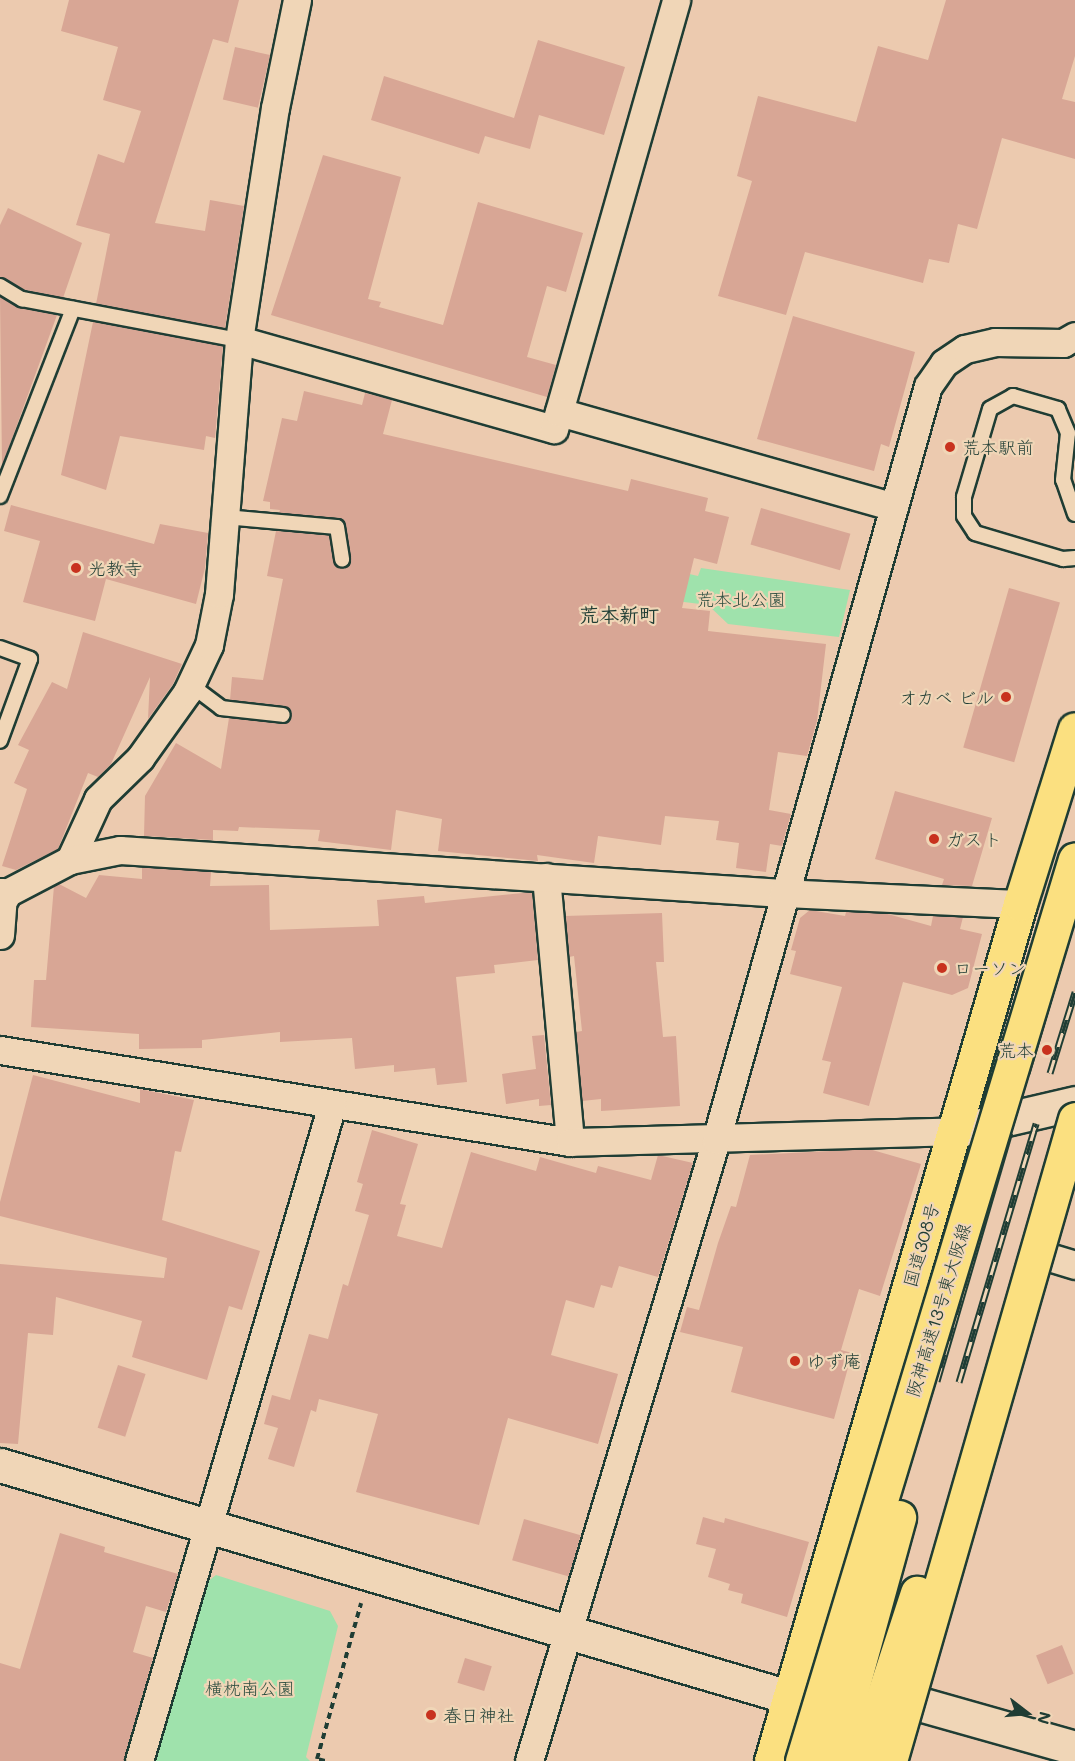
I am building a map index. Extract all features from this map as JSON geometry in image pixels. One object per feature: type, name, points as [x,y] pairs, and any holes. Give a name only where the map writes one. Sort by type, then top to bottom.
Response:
[{"type":"highway","name":"国道308号","points":[[771,1761],[1020,904],[1075,729]]},
{"type":"highway","name":"阪神高速13号東大阪線","points":[[802,1761],[1015,1051],[1075,859]]},
{"type":"highway","points":[[832,1761],[966,1269],[1015,1051]]},
{"type":"highway","points":[[890,1761],[1075,1119]]},
{"type":"highway","points":[[900,1761],[916,1702],[1062,1261],[1075,1168]]},
{"type":"highway","points":[[862,1761],[903,1631],[1013,1329]]},
{"type":"street","points":[[70,860],[98,799],[140,758],[190,685],[209,645],[219,594],[239,340],[275,108],[297,0]]},
{"type":"street","points":[[239,340],[554,429],[676,0]]},
{"type":"street","points":[[529,1761],[716,1140],[783,893],[928,386],[944,363],[965,348],[995,342],[1032,345],[1063,343],[1075,336]]},
{"type":"street","points":[[559,412],[894,507]]},
{"type":"street","points":[[0,935],[2,895],[70,860],[120,850],[783,893],[1020,904]]},
{"type":"street","points":[[546,877],[570,1142]]},
{"type":"street","points":[[0,1050],[570,1142],[716,1140],[955,1131],[1075,1103]]},
{"type":"street","points":[[139,1761],[332,1105]]},
{"type":"street","points":[[0,1465],[207,1529],[789,1697],[916,1702],[1075,1748]]},
{"type":"street","points":[[789,1697],[900,1761]]},
{"type":"lane","points":[[0,286],[22,299],[239,340]]},
{"type":"lane","points":[[0,496],[5,468],[74,309]]},
{"type":"lane","points":[[1075,514],[1063,480],[1068,433],[1058,408],[1013,396],[990,409],[964,497],[964,516],[975,533],[1063,559],[1075,558]]},
{"type":"lane","points":[[225,517],[337,527],[342,560]]},
{"type":"lane","points":[[0,648],[30,659],[0,741]]},
{"type":"lane","points":[[190,685],[220,708],[283,715]]},
{"type":"path","points":[[325,1761],[316,1759],[368,1576]]},
{"type":"green space","name":"荒本北公園","points":[[646,564],[698,576],[701,568],[850,590],[839,637],[728,624],[708,605],[636,596]]},
{"type":"green space","name":"横枕南公園","points":[[216,1575],[330,1611],[338,1626],[306,1757],[310,1761],[155,1761],[207,1582]]},
{"type":"building","points":[[69,0],[239,0],[228,43],[213,39],[155,223],[205,231],[210,200],[244,206],[225,328],[96,304],[110,234],[76,225],[98,154],[124,163],[141,111],[103,100],[118,47],[61,31]]},
{"type":"building","points":[[946,0],[1075,0],[1075,56],[1062,99],[1075,102],[1075,159],[1002,138],[977,229],[958,224],[949,263],[929,259],[923,283],[805,252],[786,315],[718,296],[752,181],[737,176],[758,96],[856,122],[878,46],[928,60]]},
{"type":"building","points":[[538,40],[625,67],[604,135],[539,115],[530,149],[485,136],[479,154],[371,120],[384,76],[514,118]]},
{"type":"building","points":[[235,47],[270,55],[258,108],[223,100]]},
{"type":"building","points":[[323,155],[401,177],[368,299],[381,302],[379,307],[443,325],[478,202],[583,233],[566,292],[547,286],[527,357],[556,365],[547,397],[271,315]]},
{"type":"building","points":[[8,208],[82,243],[63,298],[25,290],[0,277],[0,225]]},
{"type":"building","points":[[0,296],[20,308],[57,315],[2,466]]},
{"type":"building","points":[[793,316],[915,352],[889,447],[881,444],[874,471],[757,439]]},
{"type":"building","points":[[93,322],[223,346],[215,438],[206,436],[204,450],[120,436],[106,490],[61,475]]},
{"type":"building","points":[[304,391],[362,405],[365,393],[392,400],[383,434],[628,491],[631,479],[708,498],[705,511],[729,517],[717,564],[694,558],[682,608],[710,611],[708,631],[826,644],[817,721],[807,756],[778,752],[769,810],[791,814],[782,846],[770,844],[766,872],[736,868],[739,843],[716,840],[719,821],[665,816],[661,845],[598,836],[594,863],[537,855],[538,861],[438,851],[442,819],[396,810],[391,850],[318,841],[320,830],[239,827],[238,831],[213,830],[213,840],[144,836],[145,796],[176,743],[221,769],[229,718],[282,724],[291,720],[291,712],[285,706],[230,700],[232,677],[263,680],[283,579],[267,576],[276,531],[329,535],[335,565],[344,569],[351,563],[342,520],[279,513],[280,510],[270,509],[270,502],[263,501],[282,418],[297,421]]},
{"type":"building","points":[[11,505],[154,544],[160,524],[208,533],[205,568],[196,604],[106,579],[95,621],[23,602],[40,541],[4,531]]},
{"type":"building","points":[[761,508],[850,534],[840,570],[751,545]]},
{"type":"building","name":"オカベ ビル","points":[[1009,588],[1060,603],[1014,762],[963,748]]},
{"type":"building","points":[[83,632],[182,664],[173,684],[148,719],[150,677],[111,764],[98,777],[88,773],[58,849],[16,870],[2,866],[27,789],[14,783],[29,750],[18,745],[52,682],[67,689]]},
{"type":"building","name":"ガスト","points":[[895,791],[992,818],[972,886],[942,885],[944,879],[875,859]]},
{"type":"building","points":[[142,867],[211,872],[210,886],[269,885],[270,930],[379,926],[377,900],[424,896],[425,903],[532,892],[538,960],[494,965],[495,973],[456,977],[467,1082],[437,1085],[435,1068],[394,1072],[394,1065],[355,1069],[352,1038],[280,1042],[280,1032],[202,1040],[202,1048],[139,1049],[139,1034],[31,1027],[34,980],[46,980],[54,886],[59,884],[86,898],[99,875],[142,879]]},
{"type":"building","points":[[810,910],[845,916],[846,912],[884,913],[931,926],[933,916],[963,917],[960,929],[982,934],[968,988],[952,995],[903,982],[869,1106],[823,1093],[831,1062],[822,1060],[842,987],[790,974],[796,951],[791,950],[800,918]]},
{"type":"building","points":[[662,913],[664,962],[656,962],[663,1037],[676,1036],[680,1106],[601,1111],[601,1099],[582,1101],[576,1032],[582,1031],[574,956],[569,957],[565,916]]},
{"type":"building","points":[[544,1035],[551,1105],[539,1106],[539,1099],[506,1104],[502,1074],[536,1069],[532,1036]]},
{"type":"building","points":[[33,1075],[140,1103],[140,1089],[194,1100],[181,1152],[175,1151],[162,1220],[260,1251],[242,1310],[229,1306],[207,1380],[132,1357],[142,1321],[56,1297],[53,1335],[28,1333],[18,1444],[0,1443],[0,1264],[164,1278],[167,1258],[0,1216],[0,1202]]},
{"type":"building","points":[[372,1130],[418,1144],[400,1204],[406,1205],[397,1236],[442,1248],[471,1152],[536,1171],[540,1157],[596,1173],[598,1166],[651,1180],[658,1155],[693,1163],[658,1277],[619,1266],[612,1288],[601,1285],[594,1308],[566,1300],[551,1355],[618,1374],[598,1444],[508,1418],[479,1525],[356,1492],[378,1414],[319,1399],[316,1412],[311,1410],[294,1467],[268,1459],[278,1428],[264,1424],[272,1395],[290,1400],[309,1334],[328,1339],[343,1284],[348,1286],[369,1215],[355,1211],[363,1184],[357,1182]]},
{"type":"building","points":[[869,1149],[921,1164],[880,1296],[859,1289],[841,1350],[852,1353],[834,1419],[731,1392],[743,1347],[680,1332],[687,1307],[699,1310],[731,1206],[736,1207],[750,1155]]},
{"type":"building","points":[[118,1365],[146,1374],[125,1437],[98,1428]]},
{"type":"building","points":[[703,1517],[724,1523],[725,1518],[809,1542],[787,1617],[741,1603],[743,1594],[728,1590],[730,1584],[708,1577],[716,1549],[696,1544]]},
{"type":"building","points":[[524,1519],[581,1535],[569,1577],[512,1560]]},
{"type":"building","points":[[60,1533],[105,1547],[104,1552],[178,1574],[166,1612],[146,1606],[133,1652],[153,1658],[124,1761],[0,1761],[0,1663],[20,1669]]},
{"type":"building","points":[[1062,1645],[1074,1674],[1048,1684],[1036,1655]]},
{"type":"building","points":[[465,1658],[492,1666],[484,1691],[457,1683]]},
{"type":"railway","points":[[1027,1073],[1075,911]]},
{"type":"railway","points":[[1050,1073],[1075,992]]},
{"type":"railway","points":[[959,1382],[1036,1123]]},
{"type":"railway","points":[[937,1381],[1010,1132]]},
{"type":"place","name":"荒本駅前","points":[[950,447]]},
{"type":"place","name":"光教寺","points":[[76,568]]},
{"type":"place","name":"オカベ ビル","points":[[1006,697]]},
{"type":"place","name":"ガスト","points":[[934,839]]},
{"type":"place","name":"ローソン","points":[[942,968]]},
{"type":"place","name":"荒本","points":[[1047,1050]]},
{"type":"place","name":"ゆず庵","points":[[795,1361]]},
{"type":"place","name":"春日神社","points":[[431,1715]]},
{"type":"district","name":"荒本新町","points":[[619,614]]}]
